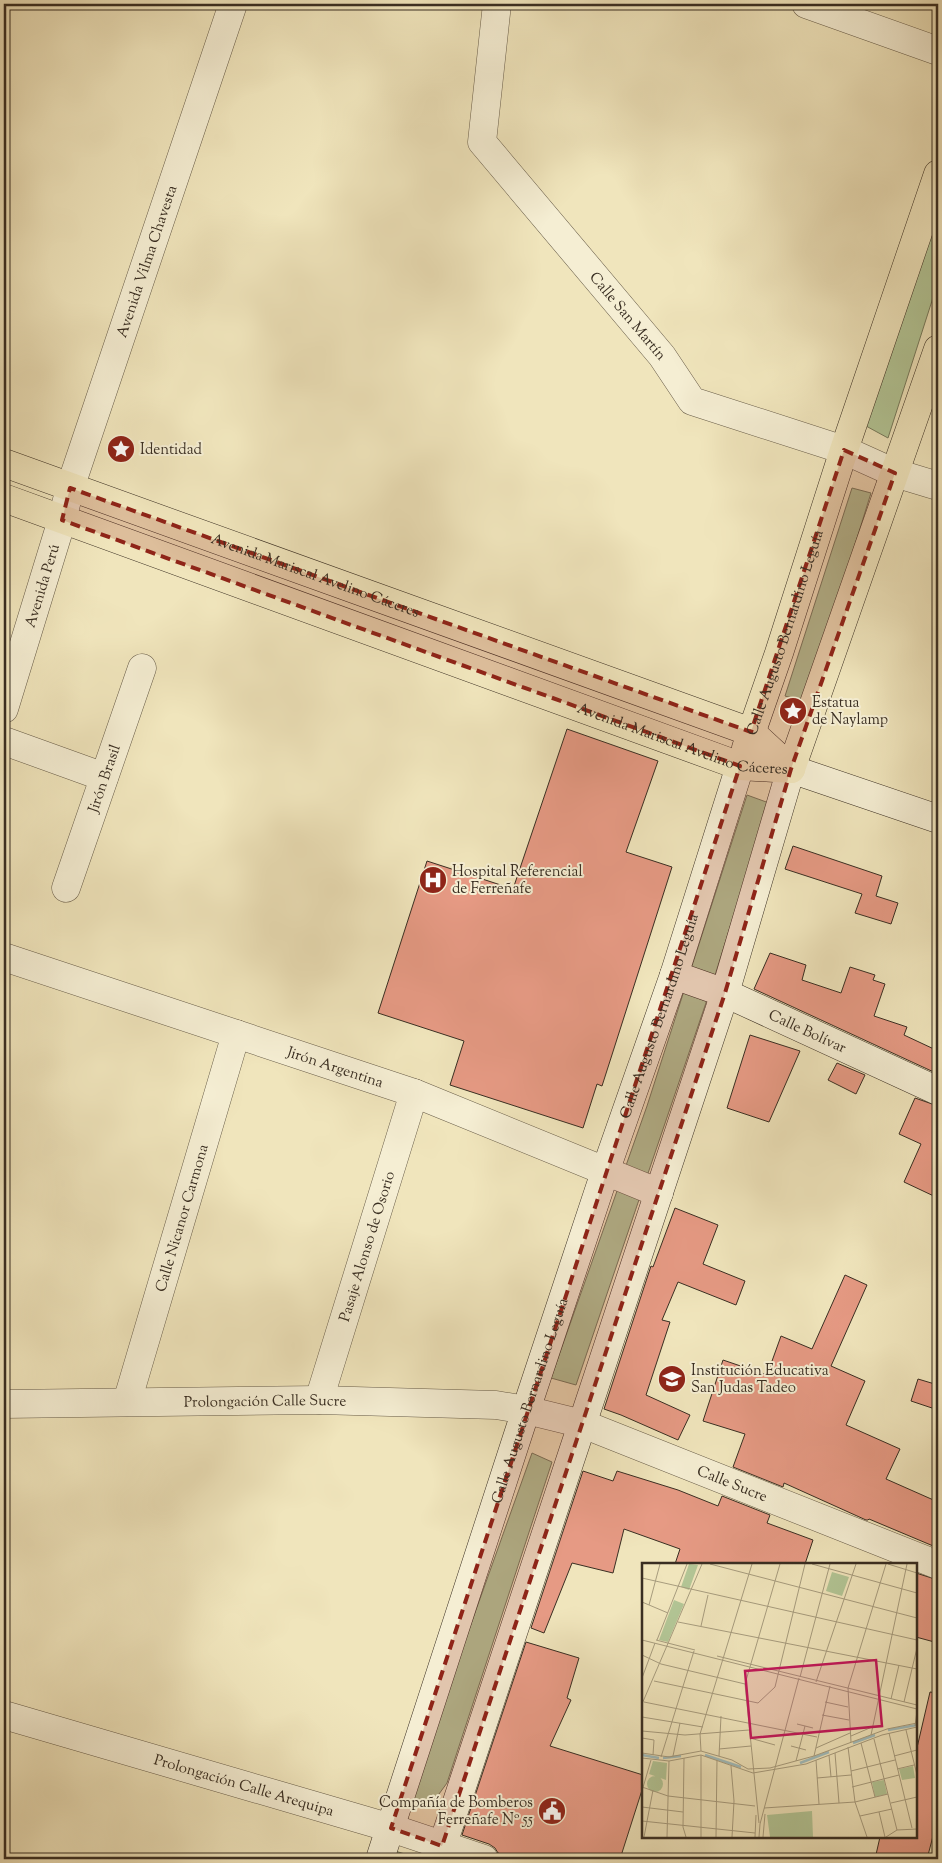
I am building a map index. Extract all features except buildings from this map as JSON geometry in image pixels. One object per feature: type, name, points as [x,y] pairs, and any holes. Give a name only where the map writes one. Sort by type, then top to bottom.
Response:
[{"type":"main road","name":"Calle Augusto Bernardino Leguía","points":[[740,766],[779,653],[844,450],[938,174]]},
{"type":"main road","points":[[791,769],[938,349]]},
{"type":"main road","name":"Avenida Mariscal Avelino Cáceres","points":[[4,463],[751,732],[791,769]]},
{"type":"main road","name":"Avenida Mariscal Avelino Cáceres","points":[[4,498],[740,766],[791,769]]},
{"type":"street","name":"Avenida Vilma Chavesta","points":[[62,520],[70,488],[234,4]]},
{"type":"street","name":"Calle San Martín","points":[[497,4],[482,142],[662,356],[692,401],[844,450],[895,473],[938,486]]},
{"type":"street","points":[[806,4],[938,51]]},
{"type":"street","name":"Avenida Perú","points":[[4,709],[62,520]]},
{"type":"street","name":"Jirón Brasil","points":[[66,888],[142,668]]},
{"type":"street","points":[[4,741],[104,777]]},
{"type":"street","name":"Calle Augusto Bernardino Leguía","points":[[380,1859],[605,1172],[674,975],[740,766]]},
{"type":"street","points":[[440,1853],[725,993],[791,769],[938,819]]},
{"type":"street","name":"Jirón Argentina","points":[[4,958],[414,1093],[659,1194]]},
{"type":"street","name":"Calle Bolívar","points":[[674,975],[725,993],[938,1091]]},
{"type":"street","name":"Calle Nicanor Carmona","points":[[127,1402],[236,1034]]},
{"type":"street","name":"Pasaje Alonso de Osorio","points":[[319,1400],[414,1093]]},
{"type":"street","name":"Prolongación Calle Sucre","points":[[4,1404],[319,1400],[496,1406],[526,1410]]},
{"type":"street","name":"Calle Sucre","points":[[526,1410],[583,1424],[938,1565]]},
{"type":"street","name":"Prolongación Calle Arequipa","points":[[4,1714],[391,1828],[440,1853],[484,1859]]},
{"type":"highlighted area","points":[[844,450],[895,473],[791,769],[725,993],[442,1846],[391,1828],[740,766],[62,520],[70,488],[751,732]]},
{"type":"green space","points":[[938,214],[938,282],[888,438],[866,426]]},
{"type":"green space","points":[[852,488],[871,493],[806,702],[785,696]]},
{"type":"green space","points":[[747,795],[769,803],[710,991],[576,1385],[551,1378],[647,1106]]},
{"type":"green space","points":[[532,1453],[552,1462],[447,1783],[431,1805],[409,1798]]},
{"type":"green space","points":[[395,1851],[421,1859],[392,1859]]},
{"type":"place","name":"Identidad","points":[[121,449]]},
{"type":"place","name":"Estatua de Naylamp","points":[[793,711]]},
{"type":"place","name":"Hospital Referencial de Ferreñafe","points":[[433,880]]},
{"type":"place","name":"Institución Educativa San Judas Tadeo","points":[[672,1379]]},
{"type":"place","name":"Compañía de Bomberos Ferreñafe Nº 55","points":[[552,1811]]}]
